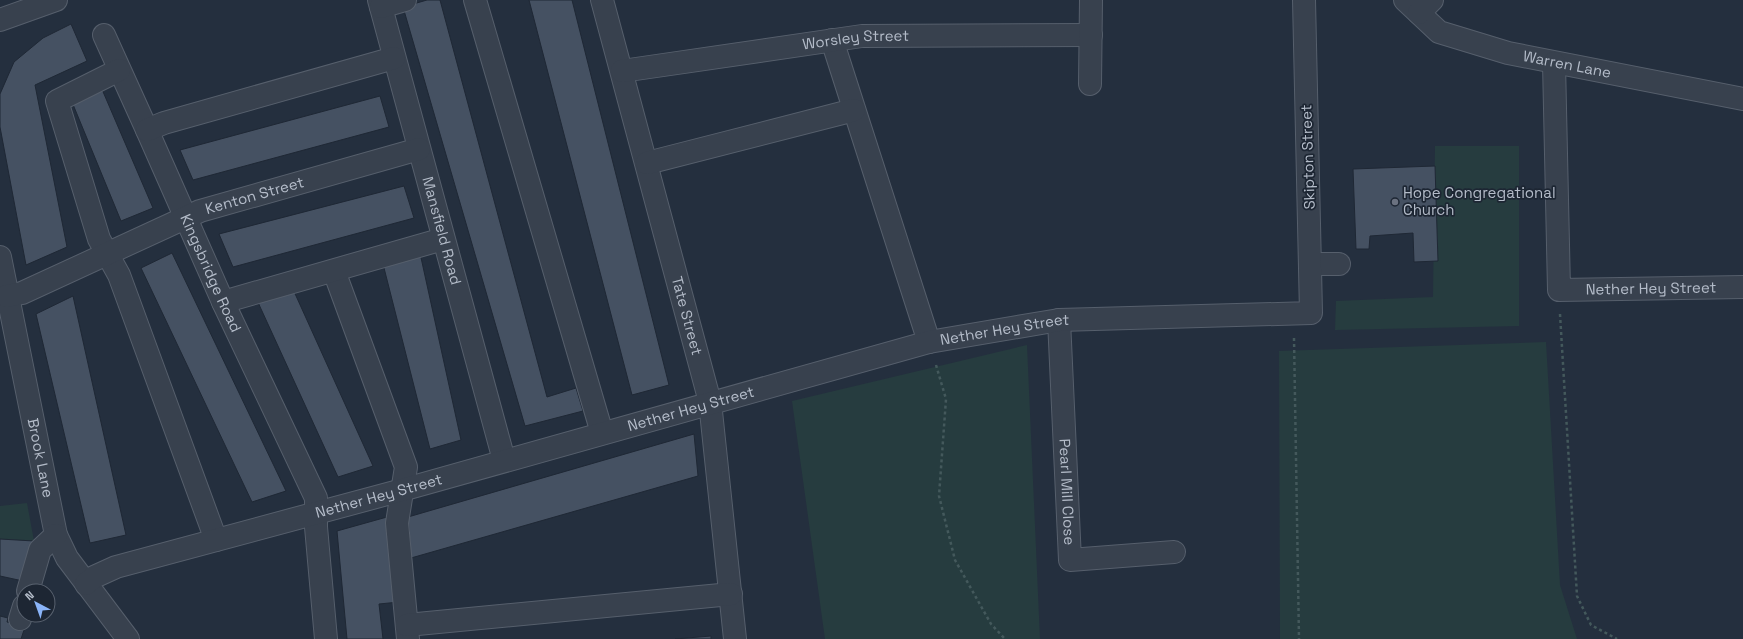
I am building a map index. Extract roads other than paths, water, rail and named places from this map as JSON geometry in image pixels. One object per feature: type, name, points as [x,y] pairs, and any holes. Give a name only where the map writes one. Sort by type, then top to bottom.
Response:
[{"type":"street","points":[[380,3],[406,0]]},
{"type":"street","points":[[475,0],[602,433]]},
{"type":"street","name":"Tate Street","points":[[602,0],[710,402],[735,639]]},
{"type":"street","points":[[1090,84],[1091,0]]},
{"type":"street","name":"Skipton Street","points":[[1302,314],[1311,264],[1304,0]]},
{"type":"street","points":[[0,20],[50,1]]},
{"type":"street","name":"Mansfield Road","points":[[380,3],[504,460]]},
{"type":"street","name":"Warren Lane","points":[[1418,4],[1439,32],[1508,53],[1743,99]]},
{"type":"street","name":"Kingsbridge Road","points":[[104,35],[223,302],[316,498],[326,639]]},
{"type":"street","name":"Worsley Street","points":[[622,71],[862,36],[1091,35]]},
{"type":"street","points":[[832,40],[929,342]]},
{"type":"street","points":[[147,130],[164,123],[394,58]]},
{"type":"street","name":"Nether Hey Street","points":[[1554,63],[1559,290],[1743,287]]},
{"type":"street","points":[[120,70],[57,101],[99,239],[120,275],[216,540]]},
{"type":"street","points":[[647,163],[854,110]]},
{"type":"street","name":"Kenton Street","points":[[7,296],[22,293],[185,218],[208,209],[419,149]]},
{"type":"street","points":[[223,302],[443,239]]},
{"type":"street","name":"Brook Lane","points":[[0,257],[56,535],[67,558],[128,639]]},
{"type":"street","points":[[1311,264],[1339,264]]},
{"type":"street","points":[[334,271],[406,467],[397,523],[408,632],[731,594]]},
{"type":"street","name":"Nether Hey Street","points":[[86,584],[94,577],[116,567],[402,490],[710,402],[929,342],[1059,320],[1302,314]]},
{"type":"street","name":"Pearl Mill Close","points":[[1059,320],[1070,560],[1174,552]]},
{"type":"street","points":[[30,583],[40,550],[56,535]]},
{"type":"place","name":"Hope Congregational Church","points":[[1395,202]]}]
